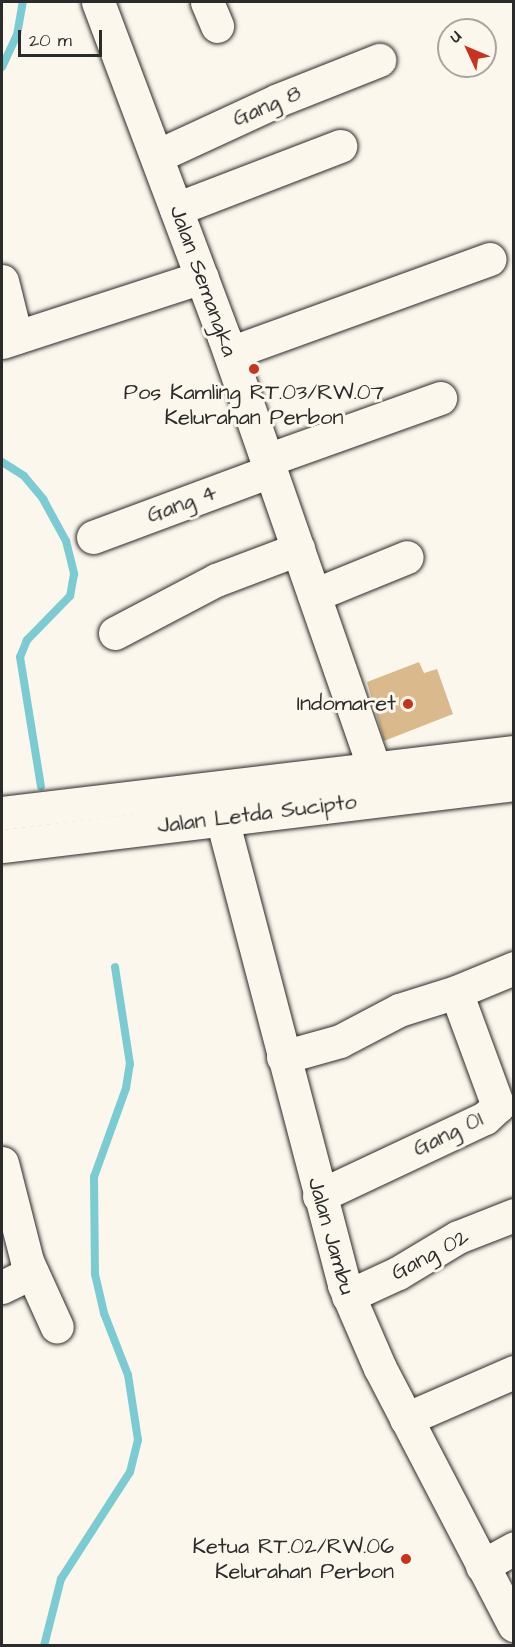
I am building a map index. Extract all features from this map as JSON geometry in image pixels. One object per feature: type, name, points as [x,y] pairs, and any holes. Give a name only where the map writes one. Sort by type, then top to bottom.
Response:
[{"type":"street","name":"Jalan Semangka","points":[[98,2],[230,352],[314,596],[385,765],[401,797]]},
{"type":"street","name":"Gang 8","points":[[157,156],[278,100],[379,60]]},
{"type":"street","points":[[176,210],[340,146]]},
{"type":"street","points":[[230,352],[490,259]]},
{"type":"street","points":[[2,281],[9,339],[202,277]]},
{"type":"street","name":"Gang 4","points":[[93,537],[440,398]]},
{"type":"street","points":[[115,633],[216,580],[298,549]]},
{"type":"street","points":[[314,596],[407,558]]},
{"type":"street","name":"Jalan Letda Sucipto","points":[[2,813],[385,765],[513,752]]},
{"type":"street","name":"Jalan Letda Sucipto","points":[[2,846],[513,784]]},
{"type":"street","name":"Jalan Jambu","points":[[222,819],[319,1196],[348,1296],[406,1419],[513,1626]]},
{"type":"street","points":[[283,1057],[340,1041],[399,1010],[456,992],[513,968]]},
{"type":"street","name":"Gang 01","points":[[319,1196],[485,1118],[498,1106],[456,992]]},
{"type":"street","points":[[2,1163],[32,1273],[57,1327]]},
{"type":"street","name":"Gang 02","points":[[348,1296],[399,1273],[458,1237],[513,1215]]},
{"type":"street","points":[[2,1287],[32,1273]]},
{"type":"street","points":[[406,1419],[513,1372]]},
{"type":"street","points":[[482,1566],[513,1548]]},
{"type":"building","name":"Indomaret","points":[[419,662],[424,673],[437,669],[453,714],[384,741],[367,682]]},
{"type":"waterway","points":[[2,67],[17,35],[23,2]]},
{"type":"waterway","points":[[2,462],[24,476],[43,499],[66,541],[74,574],[70,596],[27,640],[20,657],[41,786]]},
{"type":"waterway","points":[[44,1646],[61,1579],[130,1472],[138,1440],[128,1375],[104,1313],[95,1274],[94,1177],[126,1088],[130,1064],[115,967]]},
{"type":"place","name":"Pos Kamling RT.03/RW.07 Kelurahan Perbon","points":[[254,369]]},
{"type":"place","name":"Indomaret","points":[[408,704]]},
{"type":"place","name":"Ketua RT.02/RW.06 Kelurahan Perbon","points":[[406,1559]]}]
